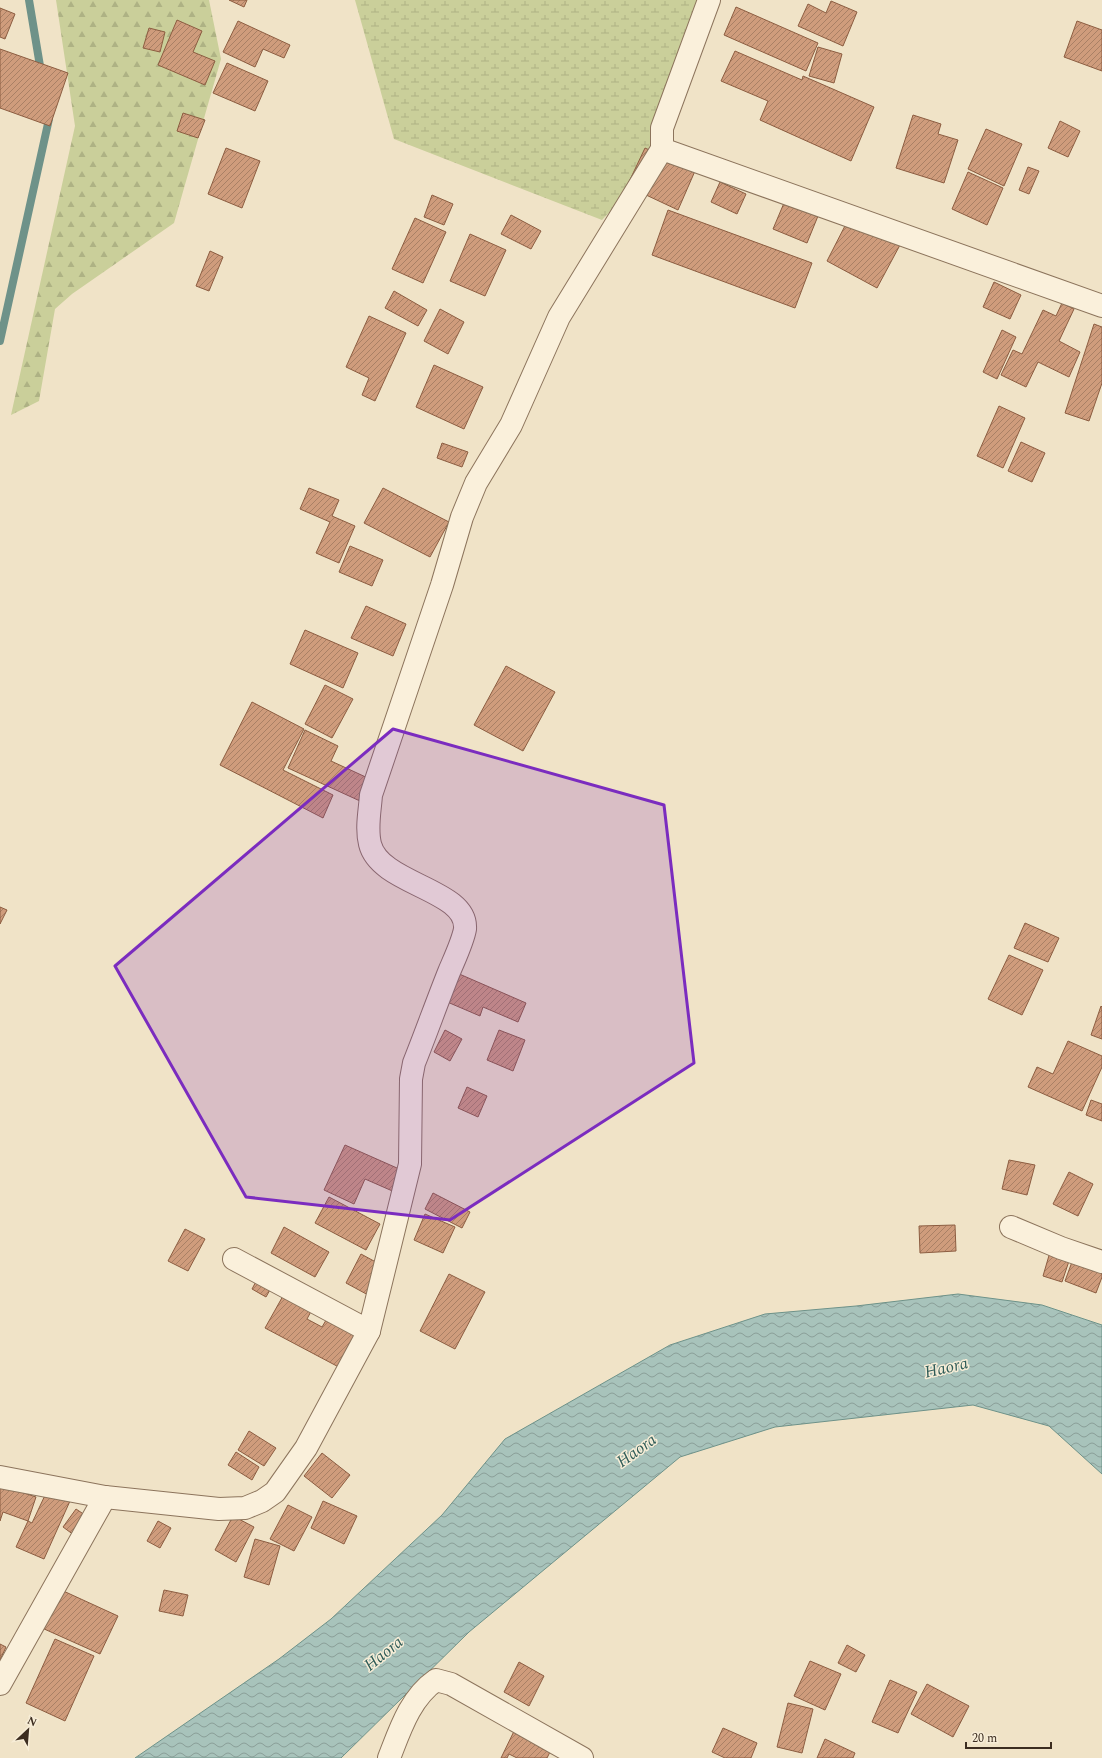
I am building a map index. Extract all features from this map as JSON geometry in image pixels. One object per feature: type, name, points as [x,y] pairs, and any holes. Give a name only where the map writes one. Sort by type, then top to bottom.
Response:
[{"type":"street","points":[[0,1477],[105,1497],[219,1510],[245,1508],[262,1501],[275,1492],[306,1448],[370,1332],[410,1164],[411,1080],[414,1063],[455,959],[465,929],[462,914],[453,904],[403,878],[378,860],[370,844],[368,828],[372,795],[440,592],[462,517],[476,484],[511,425],[559,317],[662,150],[662,128],[709,0]]},
{"type":"street","points":[[662,150],[1102,306]]},
{"type":"street","points":[[1011,1227],[1061,1248],[1102,1262]]},
{"type":"street","points":[[234,1259],[370,1332]]},
{"type":"street","points":[[0,1684],[105,1497]]},
{"type":"street","points":[[389,1758],[411,1706],[426,1687],[436,1680],[451,1684],[461,1689],[582,1758]]},
{"type":"highlighted area","points":[[393,729],[664,805],[694,1063],[450,1220],[246,1197],[115,966]]},
{"type":"green space","points":[[56,0],[209,0],[221,59],[174,223],[72,294],[55,309],[39,401],[11,415],[75,126]]},
{"type":"green space","points":[[355,0],[704,0],[655,164],[602,220],[394,139]]},
{"type":"water","name":"Haora","points":[[958,1294],[1042,1305],[1102,1325],[1102,1474],[1049,1426],[973,1405],[775,1427],[680,1457],[469,1632],[341,1758],[135,1758],[279,1659],[331,1619],[442,1515],[505,1439],[670,1345],[765,1314],[856,1306]]},
{"type":"building","points":[[229,0],[247,0],[244,7]]},
{"type":"building","points":[[831,1],[857,12],[843,46],[798,26],[808,4],[826,13]]},
{"type":"building","points":[[736,7],[818,43],[806,71],[724,35]]},
{"type":"building","points":[[0,8],[15,14],[5,39],[0,37]]},
{"type":"building","points":[[177,20],[202,31],[193,52],[215,61],[205,85],[158,65]]},
{"type":"building","points":[[238,21],[290,45],[284,58],[263,49],[255,67],[223,52]]},
{"type":"building","points":[[1077,21],[1102,30],[1102,71],[1064,57]]},
{"type":"building","points":[[149,28],[165,32],[160,52],[143,48]]},
{"type":"building","points":[[818,47],[842,54],[834,83],[809,76]]},
{"type":"building","points":[[0,49],[68,73],[50,126],[0,108]]},
{"type":"building","points":[[735,51],[802,80],[803,76],[874,107],[851,161],[760,120],[768,101],[721,81]]},
{"type":"building","points":[[227,63],[268,81],[255,111],[213,93]]},
{"type":"building","points":[[183,113],[205,120],[198,138],[177,131]]},
{"type":"building","points":[[913,115],[941,124],[938,134],[958,140],[944,183],[896,168]]},
{"type":"building","points":[[1060,121],[1080,131],[1068,157],[1048,148]]},
{"type":"building","points":[[986,129],[1022,144],[1004,186],[968,169]]},
{"type":"building","points":[[226,148],[260,161],[242,208],[208,194]]},
{"type":"building","points":[[645,148],[695,171],[678,210],[627,186]]},
{"type":"building","points":[[1028,167],[1039,171],[1029,194],[1019,190]]},
{"type":"building","points":[[968,172],[1003,188],[987,225],[952,209]]},
{"type":"building","points":[[720,182],[746,194],[737,214],[711,202]]},
{"type":"building","points":[[432,195],[453,204],[444,225],[424,217]]},
{"type":"building","points":[[784,203],[818,216],[807,243],[773,229]]},
{"type":"building","points":[[668,210],[812,263],[795,308],[652,255]]},
{"type":"building","points":[[511,215],[541,231],[531,249],[501,234]]},
{"type":"building","points":[[415,218],[446,232],[423,283],[392,269]]},
{"type":"building","points":[[849,218],[900,245],[877,288],[827,261]]},
{"type":"building","points":[[470,234],[506,250],[485,296],[450,281]]},
{"type":"building","points":[[210,251],[223,257],[209,291],[196,286]]},
{"type":"building","points":[[994,282],[1021,295],[1010,319],[983,307]]},
{"type":"building","points":[[394,291],[427,310],[418,326],[385,308]]},
{"type":"building","points":[[1062,303],[1074,309],[1059,341],[1080,352],[1069,377],[1038,362],[1026,387],[1001,375],[1013,350],[1022,354],[1043,310],[1056,316]]},
{"type":"building","points":[[440,309],[464,322],[448,354],[424,341]]},
{"type":"building","points":[[369,316],[406,333],[375,401],[362,395],[369,378],[346,367]]},
{"type":"building","points":[[1094,324],[1102,327],[1102,383],[1089,421],[1065,413]]},
{"type":"building","points":[[1002,330],[1016,337],[997,379],[983,372]]},
{"type":"building","points":[[434,365],[483,387],[464,429],[416,407]]},
{"type":"building","points":[[999,406],[1025,418],[1003,468],[977,456]]},
{"type":"building","points":[[1021,442],[1045,453],[1032,482],[1008,471]]},
{"type":"building","points":[[442,443],[468,452],[462,467],[437,458]]},
{"type":"building","points":[[309,488],[339,500],[332,516],[355,526],[339,563],[316,553],[330,522],[300,509]]},
{"type":"building","points":[[383,488],[449,522],[430,557],[364,523]]},
{"type":"building","points":[[350,546],[383,560],[372,586],[339,572]]},
{"type":"building","points":[[366,606],[406,624],[393,656],[351,638]]},
{"type":"building","points":[[305,630],[358,653],[343,688],[290,664]]},
{"type":"building","points":[[506,666],[555,692],[523,751],[474,725]]},
{"type":"building","points":[[325,685],[353,699],[332,738],[305,724]]},
{"type":"building","points":[[252,702],[304,729],[283,770],[333,795],[323,818],[220,765]]},
{"type":"building","points":[[305,730],[338,746],[331,761],[370,779],[360,801],[288,768]]},
{"type":"building","points":[[0,907],[7,910],[0,924]]},
{"type":"building","points":[[1025,923],[1059,938],[1048,962],[1014,948]]},
{"type":"building","points":[[1009,955],[1043,970],[1022,1015],[988,999]]},
{"type":"building","points":[[457,973],[526,1003],[518,1022],[483,1007],[480,1016],[445,1001]]},
{"type":"building","points":[[1101,1006],[1102,1007],[1102,1039],[1091,1035]]},
{"type":"building","points":[[445,1030],[462,1039],[450,1061],[434,1052]]},
{"type":"building","points":[[499,1030],[525,1040],[513,1071],[487,1060]]},
{"type":"building","points":[[1068,1041],[1102,1056],[1102,1067],[1082,1111],[1028,1087],[1037,1067],[1053,1074]]},
{"type":"building","points":[[467,1087],[487,1096],[478,1117],[458,1108]]},
{"type":"building","points":[[1091,1100],[1102,1104],[1102,1121],[1086,1115]]},
{"type":"building","points":[[345,1145],[406,1172],[397,1193],[365,1179],[354,1204],[324,1190]]},
{"type":"building","points":[[1009,1160],[1035,1165],[1027,1195],[1002,1189]]},
{"type":"building","points":[[1069,1172],[1093,1184],[1078,1216],[1053,1204]]},
{"type":"building","points":[[433,1193],[470,1212],[462,1228],[425,1209]]},
{"type":"building","points":[[329,1197],[380,1224],[366,1250],[315,1223]]},
{"type":"building","points":[[425,1214],[455,1227],[443,1253],[414,1240]]},
{"type":"building","points":[[955,1225],[956,1251],[920,1253],[919,1226]]},
{"type":"building","points":[[284,1227],[329,1252],[315,1277],[271,1253]]},
{"type":"building","points":[[185,1229],[205,1239],[188,1271],[168,1261]]},
{"type":"building","points":[[1076,1251],[1102,1261],[1102,1277],[1096,1293],[1065,1281]]},
{"type":"building","points":[[1050,1252],[1070,1258],[1062,1282],[1043,1276]]},
{"type":"building","points":[[361,1254],[385,1267],[370,1296],[346,1283]]},
{"type":"building","points":[[260,1274],[275,1281],[266,1297],[252,1289]]},
{"type":"building","points":[[449,1274],[485,1292],[455,1349],[420,1331]]},
{"type":"building","points":[[288,1287],[316,1302],[307,1319],[322,1327],[332,1310],[372,1332],[350,1373],[265,1328]]},
{"type":"building","points":[[249,1431],[276,1448],[264,1466],[238,1450]]},
{"type":"building","points":[[236,1452],[259,1467],[252,1480],[228,1465]]},
{"type":"building","points":[[322,1453],[350,1475],[332,1498],[304,1476]]},
{"type":"building","points":[[0,1485],[36,1497],[28,1521],[3,1512],[0,1521]]},
{"type":"building","points":[[47,1491],[70,1501],[44,1559],[16,1547],[28,1521],[32,1523]]},
{"type":"building","points":[[323,1501],[357,1516],[344,1544],[311,1528]]},
{"type":"building","points":[[288,1505],[312,1517],[294,1551],[270,1539]]},
{"type":"building","points":[[76,1509],[91,1519],[78,1538],[63,1527]]},
{"type":"building","points":[[233,1516],[254,1527],[236,1562],[215,1550]]},
{"type":"building","points":[[158,1521],[171,1528],[160,1548],[147,1541]]},
{"type":"building","points":[[255,1539],[280,1546],[269,1585],[244,1577]]},
{"type":"building","points":[[59,1589],[118,1616],[100,1654],[42,1628]]},
{"type":"building","points":[[164,1590],[188,1595],[183,1616],[159,1611]]},
{"type":"building","points":[[55,1639],[94,1656],[65,1721],[26,1703]]},
{"type":"building","points":[[0,1644],[6,1647],[0,1660]]},
{"type":"building","points":[[847,1645],[865,1655],[856,1672],[838,1663]]},
{"type":"building","points":[[810,1661],[841,1674],[825,1710],[794,1696]]},
{"type":"building","points":[[519,1662],[544,1676],[529,1706],[504,1692]]},
{"type":"building","points":[[890,1680],[917,1692],[898,1733],[872,1722]]},
{"type":"building","points":[[927,1684],[969,1706],[953,1737],[911,1714]]},
{"type":"building","points":[[788,1703],[813,1709],[802,1753],[777,1747]]},
{"type":"building","points":[[517,1725],[554,1744],[547,1758],[517,1758],[509,1754],[507,1758],[501,1758]]},
{"type":"building","points":[[723,1728],[757,1743],[751,1758],[725,1758],[712,1752]]},
{"type":"building","points":[[825,1739],[855,1753],[853,1758],[817,1758]]},
{"type":"waterway","points":[[29,0],[41,72]]},
{"type":"waterway","points":[[0,341],[49,119],[48,115]]}]
